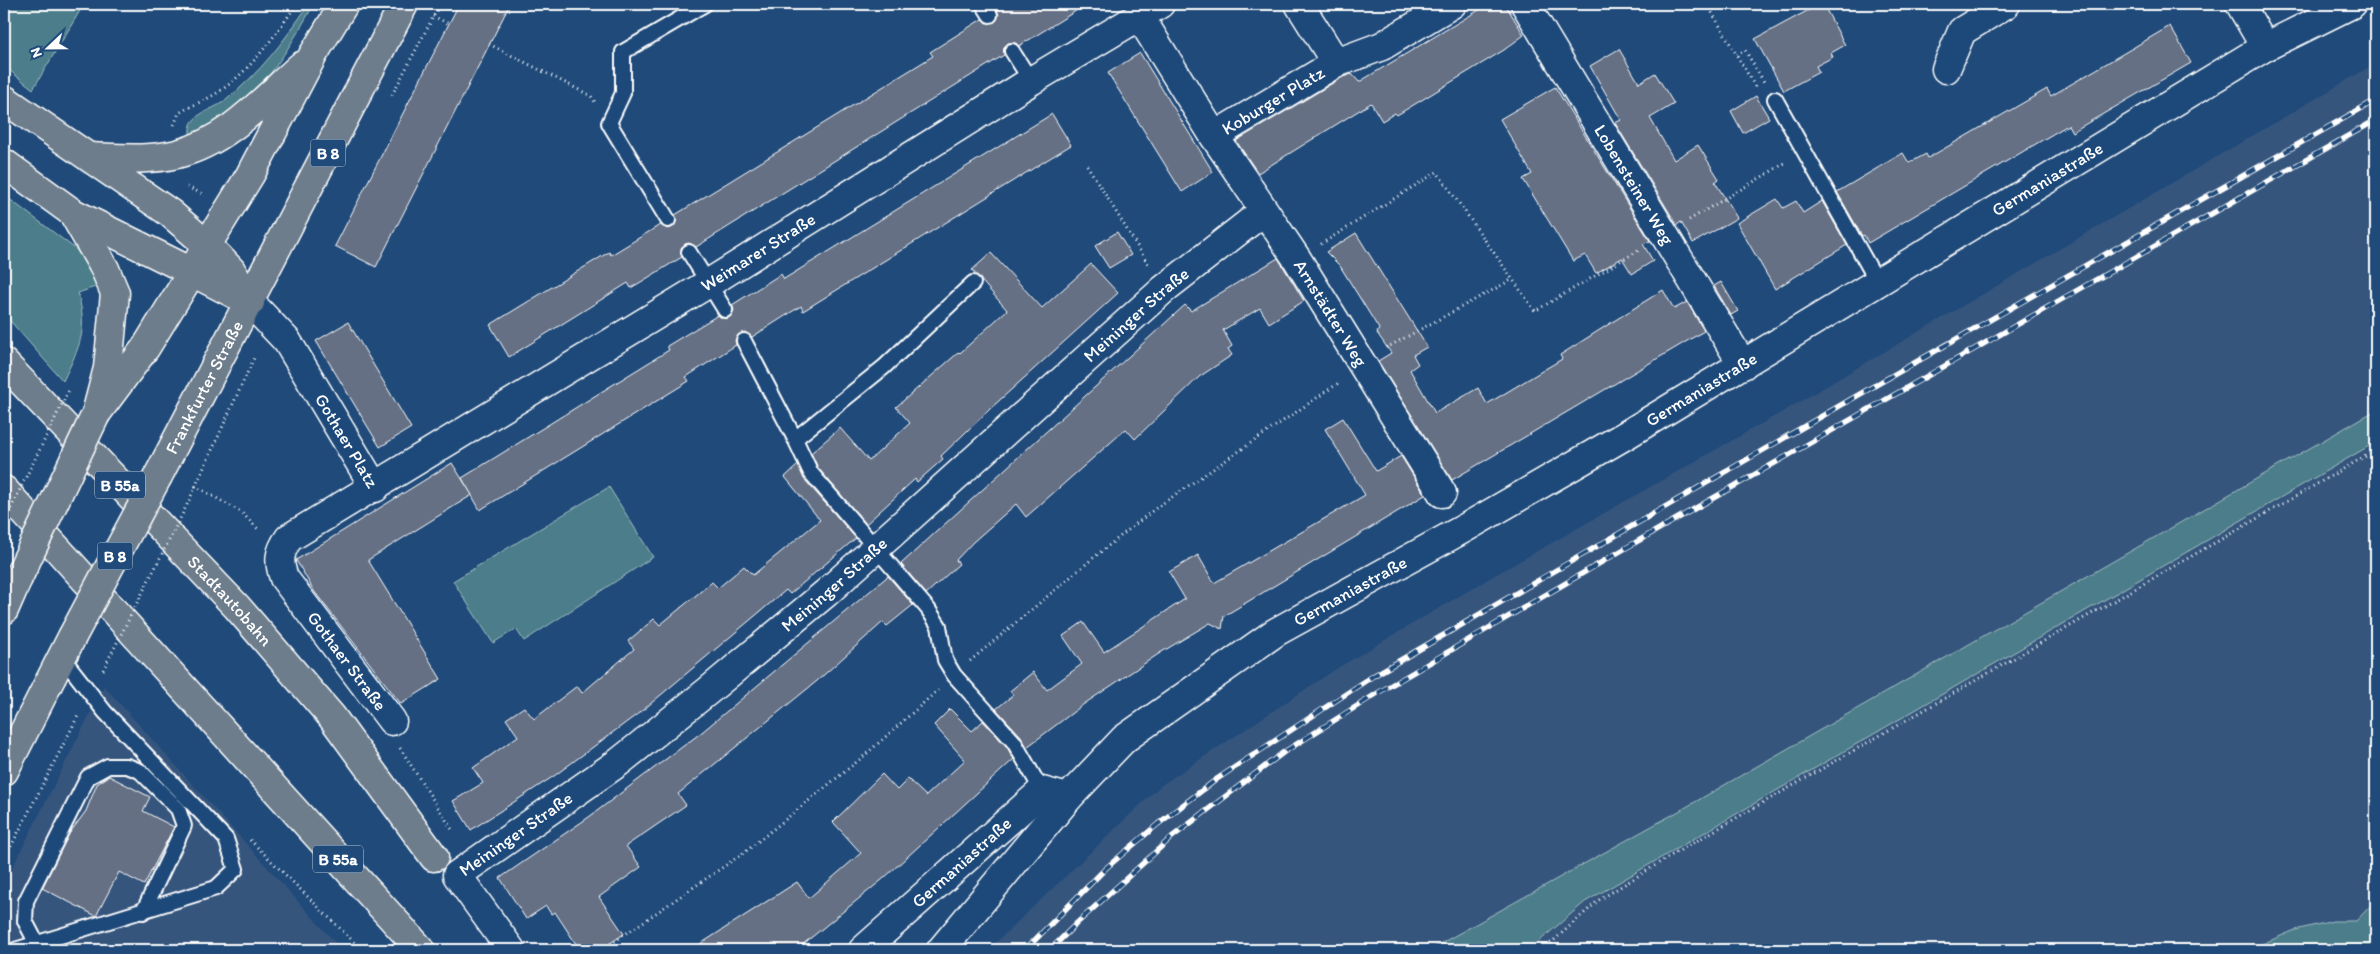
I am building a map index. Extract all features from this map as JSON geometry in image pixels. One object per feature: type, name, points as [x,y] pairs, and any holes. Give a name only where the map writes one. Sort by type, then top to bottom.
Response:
[{"type":"main road","points":[[96,414],[146,347],[192,272],[250,175],[313,55],[344,4]]},
{"type":"main road","name":"Frankfurter Straße","points":[[4,770],[15,733],[67,646],[158,476],[404,4]]},
{"type":"main road","points":[[89,157],[139,159],[176,154],[200,147],[228,130],[313,55]]},
{"type":"main road","points":[[4,98],[170,213],[207,245],[231,270],[250,302]]},
{"type":"main road","points":[[4,163],[73,213],[250,302]]},
{"type":"main road","points":[[9,597],[96,414],[108,368],[115,293],[105,269],[73,213]]},
{"type":"main road","name":"Stadtautobahn","points":[[4,363],[243,614],[332,717],[434,858]]},
{"type":"main road","name":"B 55a","points":[[4,490],[421,950]]},
{"type":"street","name":"Koburger Platz","points":[[1150,10],[1214,136],[1336,63],[1299,4]]},
{"type":"street","points":[[1336,63],[1382,46],[1452,4]]},
{"type":"street","name":"Lobensteiner Weg","points":[[1525,4],[1743,365]]},
{"type":"street","points":[[1946,69],[1962,30],[2006,4]]},
{"type":"street","points":[[2240,4],[2265,46]]},
{"type":"street","name":"Germaniastraße","points":[[863,950],[1124,739],[1276,632],[1465,528],[1743,365],[2265,46],[2352,4]]},
{"type":"street","name":"Weimarer Straße","points":[[375,488],[1031,81],[1150,10]]},
{"type":"street","name":"Arnstädter Weg","points":[[1214,136],[1297,259],[1442,493]]},
{"type":"street","name":"Meininger Straße","points":[[511,950],[457,875],[619,762],[826,593],[1164,289],[1264,211]]},
{"type":"street","name":"Gothaer Platz","points":[[250,302],[287,341],[375,488],[290,538],[280,550]]},
{"type":"street","name":"Gothaer Straße","points":[[280,550],[279,564],[284,578],[392,722]]},
{"type":"street","name":"Germaniastraße","points":[[941,950],[1055,795]]},
{"type":"lane","points":[[668,220],[608,124],[623,93],[623,52],[705,4]]},
{"type":"lane","points":[[1012,51],[1031,81]]},
{"type":"lane","points":[[1776,99],[1878,283]]},
{"type":"lane","points":[[689,252],[725,310]]},
{"type":"lane","points":[[795,439],[884,367],[973,283]]},
{"type":"lane","points":[[744,341],[811,472],[928,609],[939,626],[946,660],[954,675],[1014,742],[1055,795]]},
{"type":"lane","points":[[15,950],[216,888],[236,869],[226,839],[166,777],[90,693],[67,646]]},
{"type":"lane","points":[[36,944],[25,921],[26,901],[88,777],[108,766],[127,766],[140,772],[178,809],[184,826],[143,912]]},
{"type":"path","points":[[388,102],[440,4]]},
{"type":"path","points":[[1720,4],[1710,9],[1761,98]]},
{"type":"path","points":[[434,16],[449,24]]},
{"type":"path","points":[[489,44],[591,96],[608,124]]},
{"type":"path","points":[[1737,55],[1745,50],[1776,99]]},
{"type":"path","points":[[1297,259],[1437,172],[1535,311],[1795,157]]},
{"type":"path","points":[[1087,164],[1164,289]]},
{"type":"path","points":[[602,950],[752,846],[864,756],[954,675],[1098,554],[1156,508],[1362,364],[1513,278]]},
{"type":"path","points":[[4,860],[187,505],[271,323]]},
{"type":"path","points":[[4,522],[70,388]]},
{"type":"path","points":[[1543,950],[1599,900],[1672,855],[2371,453]]},
{"type":"path","points":[[195,486],[241,512],[280,550]]},
{"type":"path","name":"Gothaer Straße","points":[[392,722],[395,741],[473,864]]},
{"type":"shaded area","points":[[2376,63],[2376,950],[988,950],[1160,786],[1339,667],[1495,575],[1782,412]]},
{"type":"shaded area","points":[[104,686],[342,950],[4,950],[4,884]]},
{"type":"green space","points":[[4,4],[84,4],[33,89],[4,66]]},
{"type":"green space","points":[[309,4],[314,4],[288,48],[247,101],[218,123],[191,138],[191,124],[195,119],[200,114],[226,100],[250,79],[281,43]]},
{"type":"green space","points":[[4,195],[77,250],[90,269],[98,286],[78,293],[82,319],[81,338],[63,381],[4,314]]},
{"type":"green space","points":[[2376,410],[2376,442],[1585,902],[1529,950],[1429,950],[1688,806]]},
{"type":"green space","points":[[609,487],[653,557],[524,641],[516,629],[493,643],[453,581]]},
{"type":"green space","points":[[2376,900],[2376,950],[2248,950],[2295,930],[2333,921],[2356,921]]},
{"type":"building","points":[[459,4],[510,4],[376,267],[335,246]]},
{"type":"building","points":[[1007,4],[1087,4],[1019,46],[1016,43],[1008,43],[1004,47],[1004,55],[696,247],[689,243],[685,244],[681,248],[682,257],[631,288],[628,283],[509,357],[490,325],[609,252],[611,255],[660,225],[668,229],[673,227],[677,220],[675,215],[933,56],[930,52],[982,19],[986,23],[995,22],[999,15],[997,10]]},
{"type":"building","points":[[1489,4],[1505,4],[1524,35],[1504,50],[1397,115],[1395,113],[1382,121],[1371,103],[1258,173],[1236,141],[1343,77],[1352,74],[1359,82]]},
{"type":"building","points":[[1823,4],[1845,45],[1831,53],[1833,57],[1816,66],[1819,72],[1784,91],[1755,39]]},
{"type":"building","points":[[2170,26],[2191,63],[2072,132],[2068,125],[1868,243],[1864,235],[1862,236],[1837,192],[1903,153],[1909,163],[1926,154],[1928,158],[2047,89],[2051,96]]},
{"type":"building","points":[[1619,49],[1639,83],[1655,73],[1674,104],[1650,118],[1674,160],[1698,145],[1719,179],[1715,182],[1737,218],[1693,243],[1681,222],[1677,225],[1615,123],[1621,120],[1590,66]]},
{"type":"building","points":[[1140,53],[1213,172],[1182,192],[1108,73]]},
{"type":"building","points":[[1555,87],[1650,241],[1643,244],[1653,261],[1632,274],[1622,258],[1596,273],[1585,255],[1573,261],[1523,179],[1532,174],[1500,119]]},
{"type":"building","points":[[1756,96],[1769,118],[1743,133],[1731,111]]},
{"type":"building","points":[[1052,114],[1071,145],[803,311],[801,306],[752,337],[745,332],[740,334],[735,340],[736,345],[686,377],[689,381],[480,510],[462,478],[669,350],[667,346],[718,315],[725,319],[730,317],[734,310],[732,305],[781,274],[784,279]]},
{"type":"building","points":[[1777,199],[1783,208],[1796,201],[1803,213],[1822,201],[1847,245],[1775,289],[1737,223]]},
{"type":"building","points":[[1117,232],[1131,255],[1109,268],[1095,246]]},
{"type":"building","points":[[1356,233],[1427,347],[1413,355],[1418,364],[1410,370],[1435,413],[1478,388],[1487,404],[1562,359],[1560,355],[1663,290],[1674,309],[1687,302],[1704,331],[1452,480],[1378,361],[1391,353],[1377,333],[1379,329],[1340,266],[1326,252]]},
{"type":"building","points":[[991,253],[1042,308],[1091,264],[1118,293],[991,408],[941,456],[943,459],[917,482],[915,479],[866,524],[818,468],[811,453],[840,428],[869,461],[910,423],[896,407],[1007,310],[972,270]]},
{"type":"building","points":[[1278,258],[1304,301],[1269,323],[1260,308],[1223,330],[1232,346],[1228,349],[1232,355],[1199,377],[1135,439],[1126,429],[1026,517],[1016,504],[973,542],[956,560],[959,564],[926,594],[901,564],[1185,305],[1191,311]]},
{"type":"building","points":[[1721,282],[1738,311],[1731,315],[1714,286]]},
{"type":"building","points":[[348,322],[411,428],[380,447],[316,341]]},
{"type":"building","points":[[1343,418],[1376,471],[1401,456],[1425,495],[1224,616],[1222,629],[1210,623],[1160,653],[1084,704],[1027,747],[1021,736],[996,709],[1013,695],[1010,691],[1033,672],[1047,690],[1082,664],[1063,636],[1083,622],[1104,652],[1185,599],[1169,572],[1198,555],[1214,583],[1365,495],[1325,429]]},
{"type":"building","points":[[452,463],[472,495],[368,560],[441,679],[401,704],[314,591],[296,560]]},
{"type":"building","points":[[798,465],[804,479],[856,538],[790,594],[786,590],[643,710],[554,776],[471,830],[453,801],[483,783],[473,768],[518,736],[506,719],[524,707],[534,719],[577,686],[582,693],[634,649],[628,641],[654,619],[660,625],[712,582],[718,588],[744,566],[753,575],[820,520],[785,477]]},
{"type":"building","points":[[888,576],[913,605],[887,626],[883,622],[817,681],[678,794],[686,805],[626,846],[641,867],[599,897],[624,934],[600,950],[580,950],[555,912],[551,914],[546,906],[526,919],[500,878],[589,817],[702,732]]},
{"type":"building","points":[[950,709],[972,731],[983,721],[1007,747],[1014,759],[883,879],[796,950],[691,950],[797,882],[809,898],[861,853],[833,822],[882,774],[897,790],[908,779],[926,796],[965,760],[934,725]]},
{"type":"building","points":[[109,776],[150,797],[143,811],[174,827],[144,885],[119,872],[96,916],[42,888],[69,834],[86,811],[97,784]]},
{"type":"railway","points":[[1025,950],[1106,868],[1158,824],[1217,779],[1373,676],[1874,386],[2376,100]]},
{"type":"railway","points":[[1050,950],[1172,837],[1284,752],[1381,691],[1631,545],[2376,120]]}]
